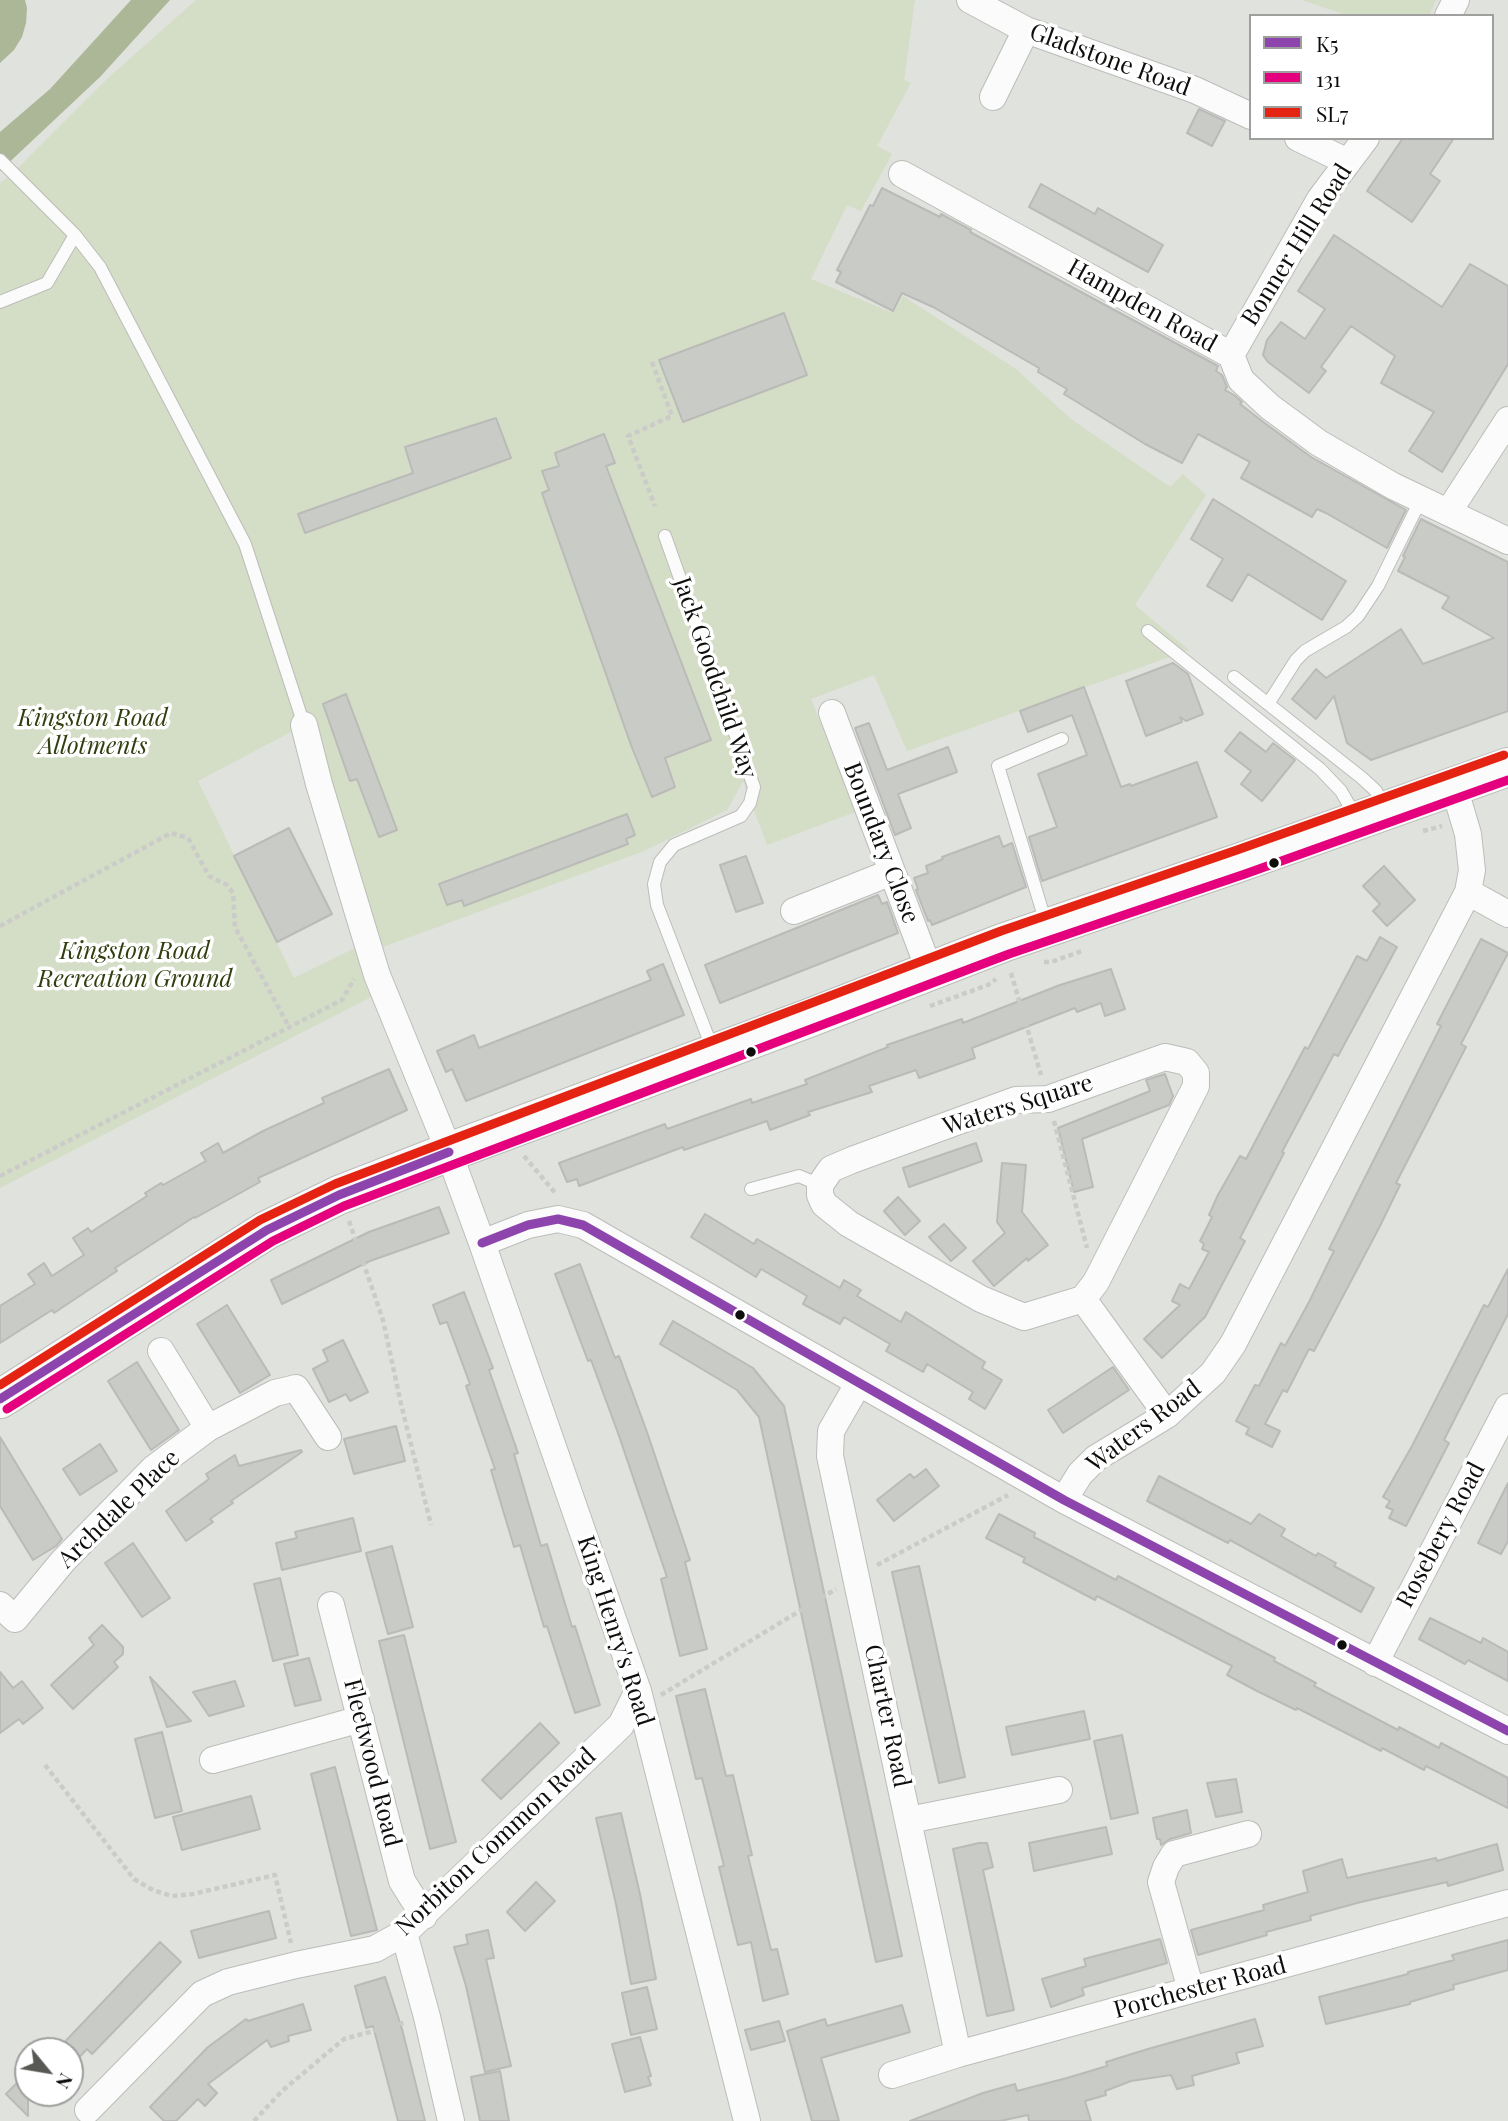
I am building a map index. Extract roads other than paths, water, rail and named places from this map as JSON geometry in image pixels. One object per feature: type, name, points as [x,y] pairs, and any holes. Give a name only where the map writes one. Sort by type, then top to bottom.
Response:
[{"type":"main road","points":[[0,1399],[267,1230],[343,1205],[449,1152],[1047,927],[1241,862],[1508,767]]},
{"type":"street","name":"Gladstone Road","points":[[970,0],[1026,30],[1195,90],[1249,115]]},
{"type":"street","points":[[993,97],[1026,30]]},
{"type":"street","points":[[1302,140],[1348,162]]},
{"type":"street","name":"Bonner Hill Road","points":[[1231,355],[1320,199],[1364,140]]},
{"type":"street","name":"Hampden Road","points":[[902,174],[1231,355],[1241,380],[1270,407],[1320,443],[1393,486],[1508,541]]},
{"type":"street","points":[[1449,511],[1508,420]]},
{"type":"street","name":"Boundary Close","points":[[832,713],[930,972]]},
{"type":"street","name":"King Henry's Road","points":[[304,725],[319,784],[377,975],[449,1152],[638,1691],[747,2121]]},
{"type":"street","name":"Waters Road","points":[[1064,1500],[1080,1474],[1096,1458],[1167,1415],[1213,1373],[1233,1344],[1468,892],[1472,870],[1468,834],[1454,787]]},
{"type":"street","points":[[794,911],[892,873]]},
{"type":"street","points":[[1468,892],[1508,914]]},
{"type":"street","name":"Waters Square","points":[[820,1185],[831,1169],[1016,1100],[1048,1098],[1165,1057],[1187,1062],[1196,1073],[1196,1086],[1090,1291]]},
{"type":"street","points":[[820,1185],[824,1204],[849,1224],[981,1299],[1024,1317],[1090,1291],[1167,1415]]},
{"type":"street","points":[[482,1243],[528,1225],[558,1219],[583,1225],[1064,1500],[1508,1731]]},
{"type":"street","points":[[161,1351],[208,1429]]},
{"type":"street","name":"Charter Road","points":[[858,1384],[831,1431],[830,1456],[958,2054]]},
{"type":"street","name":"Archdale Place","points":[[5,1620],[153,1469],[208,1429],[275,1393],[296,1388],[328,1437]]},
{"type":"street","name":"Rosebery Road","points":[[1375,1663],[1508,1407]]},
{"type":"street","name":"Fleetwood Road","points":[[331,1605],[402,1881],[424,1916]]},
{"type":"street","name":"Norbiton Common Road","points":[[88,2110],[202,1994],[228,1982],[375,1949],[404,1933],[621,1724],[638,1691]]},
{"type":"street","points":[[213,1760],[361,1719]]},
{"type":"street","points":[[909,1820],[1059,1790]]},
{"type":"street","points":[[1191,1990],[1161,1882],[1166,1867],[1174,1854],[1248,1834]]},
{"type":"street","name":"Porchester Road","points":[[892,2075],[958,2054],[1508,1903]]},
{"type":"street","points":[[404,1933],[451,2121]]},
{"type":"lane","points":[[1,161],[75,235],[100,267],[245,544],[304,725]]},
{"type":"lane","points":[[0,302],[47,284],[75,235]]},
{"type":"lane","points":[[1268,704],[1296,660],[1305,651],[1346,627],[1358,616],[1378,586],[1421,499]]},
{"type":"lane","name":"Jack Goodchild Way","points":[[665,536],[754,787],[750,803],[741,816],[674,845],[660,862],[654,884],[657,905],[714,1053]]},
{"type":"lane","points":[[1148,631],[1320,769],[1341,791],[1372,815],[1376,791],[1234,677]]},
{"type":"lane","points":[[1047,927],[998,765],[1062,739]]},
{"type":"lane","points":[[751,1189],[799,1176],[820,1185]]},
{"type":"park label","name":"Kingston Road Allotments","points":[[93,733]]},
{"type":"park label","name":"Kingston Road Recreation Ground","points":[[135,966]]}]
